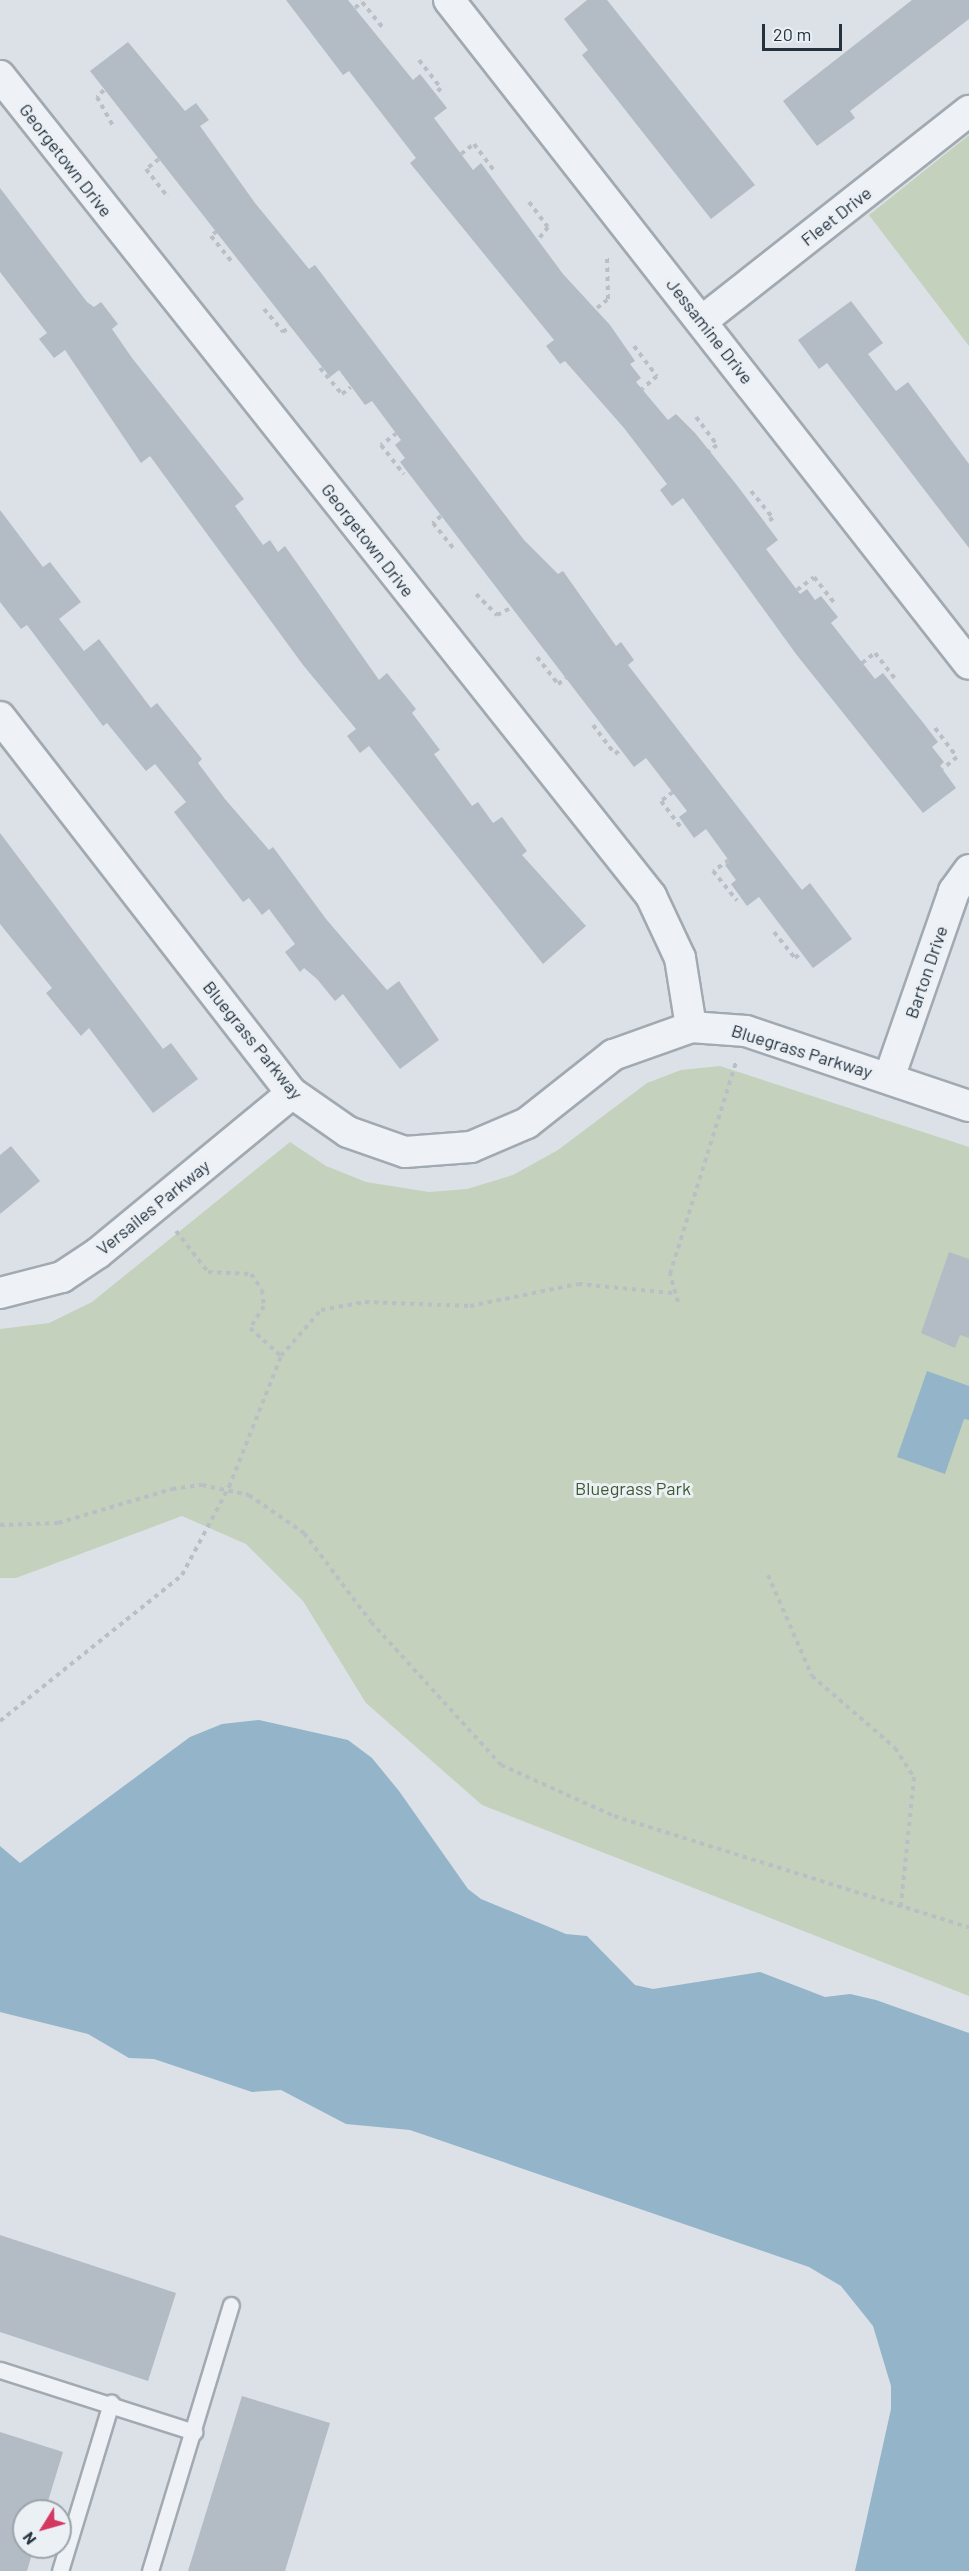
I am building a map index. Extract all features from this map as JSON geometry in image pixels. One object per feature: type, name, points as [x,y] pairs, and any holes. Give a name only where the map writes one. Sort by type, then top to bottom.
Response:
[{"type":"street","name":"Jessamine Drive","points":[[460,4],[702,321],[969,664]]},
{"type":"street","name":"Georgetown Drive","points":[[0,76],[651,896],[680,958],[691,1027]]},
{"type":"street","name":"Fleet Drive","points":[[702,321],[969,111]]},
{"type":"street","name":"Bluegrass Parkway","points":[[0,717],[292,1093],[317,1115],[378,1144],[405,1152],[471,1147],[527,1122],[613,1055],[691,1027],[746,1031],[969,1106]]},
{"type":"street","name":"Barton Drive","points":[[889,1078],[954,891],[969,870]]},
{"type":"street","name":"Versailes Parkway","points":[[0,1293],[30,1290],[80,1265],[292,1093]]},
{"type":"lane","points":[[150,2571],[231,2305]]},
{"type":"lane","points":[[0,2370],[111,2403],[194,2432]]},
{"type":"lane","points":[[60,2571],[111,2403]]},
{"type":"path","points":[[354,8],[362,2],[382,27]]},
{"type":"path","points":[[419,60],[441,88],[435,94]]},
{"type":"path","points":[[104,90],[97,97],[113,126]]},
{"type":"path","points":[[461,154],[474,144],[494,171]]},
{"type":"path","points":[[159,159],[146,169],[168,197]]},
{"type":"path","points":[[529,202],[548,227],[538,240]]},
{"type":"path","points":[[217,231],[211,236],[231,261]]},
{"type":"path","points":[[597,308],[608,298],[607,258]]},
{"type":"path","points":[[264,309],[283,332],[290,327]]},
{"type":"path","points":[[634,346],[657,376],[642,389]]},
{"type":"path","points":[[320,368],[342,394],[351,387]]},
{"type":"path","points":[[696,417],[717,444],[709,451]]},
{"type":"path","points":[[397,434],[381,445],[404,474]]},
{"type":"path","points":[[752,490],[773,518],[765,524]]},
{"type":"path","points":[[441,516],[433,523],[454,549]]},
{"type":"path","points":[[797,590],[814,577],[835,604]]},
{"type":"path","points":[[476,594],[497,615],[513,607]]},
{"type":"path","points":[[862,663],[874,653],[895,679]]},
{"type":"path","points":[[537,657],[558,684],[568,676]]},
{"type":"path","points":[[593,726],[615,754],[621,750]]},
{"type":"path","points":[[935,728],[957,757],[942,769]]},
{"type":"path","points":[[673,792],[661,801],[683,830]]},
{"type":"path","points":[[729,860],[713,871],[737,901]]},
{"type":"path","points":[[774,932],[795,958],[801,953]]},
{"type":"path","points":[[678,1302],[673,1293],[670,1274],[740,1049]]},
{"type":"path","points":[[176,1231],[208,1272],[251,1275],[262,1290],[264,1306],[250,1328],[281,1356]]},
{"type":"path","points":[[0,1721],[182,1575],[229,1487],[281,1356],[308,1320],[339,1305],[470,1306],[578,1284],[673,1293]]},
{"type":"path","points":[[0,1525],[58,1523],[149,1492],[229,1487],[265,1502],[304,1533],[371,1622],[501,1765],[615,1816],[969,1927]]},
{"type":"path","points":[[768,1575],[812,1676],[895,1748],[914,1777],[901,1906]]},
{"type":"green space","points":[[969,135],[969,346],[869,215]]},
{"type":"green space","name":"Bluegrass Park","points":[[720,1066],[969,1147],[969,1996],[482,1805],[366,1703],[303,1601],[246,1544],[182,1516],[16,1578],[0,1578],[0,1329],[49,1323],[92,1302],[290,1142],[326,1166],[366,1182],[429,1192],[467,1189],[513,1175],[558,1150],[647,1083],[681,1070]]},
{"type":"water","points":[[927,1371],[969,1386],[969,1420],[964,1419],[945,1474],[897,1457]]},
{"type":"water","points":[[259,1720],[348,1740],[372,1758],[399,1791],[468,1889],[481,1899],[566,1934],[587,1936],[635,1985],[653,1989],[760,1972],[825,1997],[850,1994],[876,2000],[969,2033],[969,2571],[855,2571],[891,2409],[891,2386],[873,2326],[841,2286],[809,2267],[410,2130],[346,2124],[281,2090],[252,2092],[154,2059],[129,2058],[88,2034],[0,2012],[0,1846],[20,1863],[190,1737],[222,1724]]},
{"type":"building","points":[[286,0],[348,0],[413,80],[420,74],[447,108],[434,118],[473,170],[481,163],[563,274],[610,325],[635,361],[630,364],[641,378],[636,382],[668,420],[676,414],[695,433],[736,484],[778,540],[766,549],[800,594],[807,589],[815,600],[821,596],[838,617],[831,623],[875,679],[883,673],[921,720],[938,742],[932,747],[944,762],[940,766],[956,788],[923,813],[796,654],[683,498],[672,506],[660,490],[667,484],[624,428],[565,361],[560,364],[546,346],[554,340],[410,163],[416,158],[349,71],[343,75]]},
{"type":"building","points":[[587,0],[607,0],[755,185],[711,219],[582,55],[588,50],[564,19]]},
{"type":"building","points":[[912,0],[969,0],[969,19],[850,111],[855,118],[817,146],[783,101]]},
{"type":"building","points":[[128,42],[185,111],[196,103],[209,120],[200,126],[255,203],[309,269],[315,265],[524,540],[558,574],[563,571],[616,646],[621,642],[634,660],[628,665],[802,890],[810,883],[852,939],[813,968],[759,897],[747,906],[731,884],[736,880],[725,865],[730,862],[706,829],[694,838],[679,817],[687,811],[646,758],[634,767],[400,462],[405,458],[395,445],[401,440],[372,401],[365,405],[339,370],[330,377],[90,71]]},
{"type":"building","points":[[0,188],[87,302],[94,307],[101,302],[118,324],[112,329],[132,358],[244,499],[235,506],[263,545],[270,540],[278,552],[285,546],[379,680],[387,673],[416,709],[412,713],[440,750],[434,754],[472,806],[478,802],[493,823],[502,817],[527,851],[522,855],[586,926],[543,964],[369,746],[360,753],[347,736],[356,729],[303,665],[150,456],[141,463],[65,350],[54,358],[39,339],[47,333],[0,272]]},
{"type":"building","points":[[851,301],[883,343],[868,354],[896,391],[908,382],[969,464],[969,548],[827,363],[819,369],[798,340]]},
{"type":"building","points":[[0,510],[43,567],[50,562],[81,602],[59,619],[84,651],[99,639],[151,708],[157,703],[202,759],[198,763],[225,799],[269,850],[273,847],[326,919],[387,990],[399,981],[439,1040],[400,1069],[343,994],[335,1001],[317,979],[304,968],[300,972],[285,952],[295,944],[269,909],[262,915],[249,898],[243,902],[174,812],[186,802],[155,764],[146,771],[107,723],[103,726],[27,625],[21,629],[0,602]]},
{"type":"building","points":[[0,833],[163,1049],[171,1043],[198,1079],[153,1113],[89,1028],[81,1036],[46,993],[52,988],[0,924]]},
{"type":"building","points":[[11,1146],[40,1181],[0,1214],[0,1155]]},
{"type":"building","points":[[949,1252],[969,1259],[969,1338],[960,1335],[955,1348],[921,1333]]},
{"type":"building","points":[[0,2235],[176,2293],[148,2381],[0,2332]]},
{"type":"building","points":[[242,2396],[330,2423],[285,2571],[188,2571]]},
{"type":"building","points":[[0,2432],[63,2452],[49,2499],[12,2499],[12,2559],[30,2559],[27,2571],[0,2571]]}]
